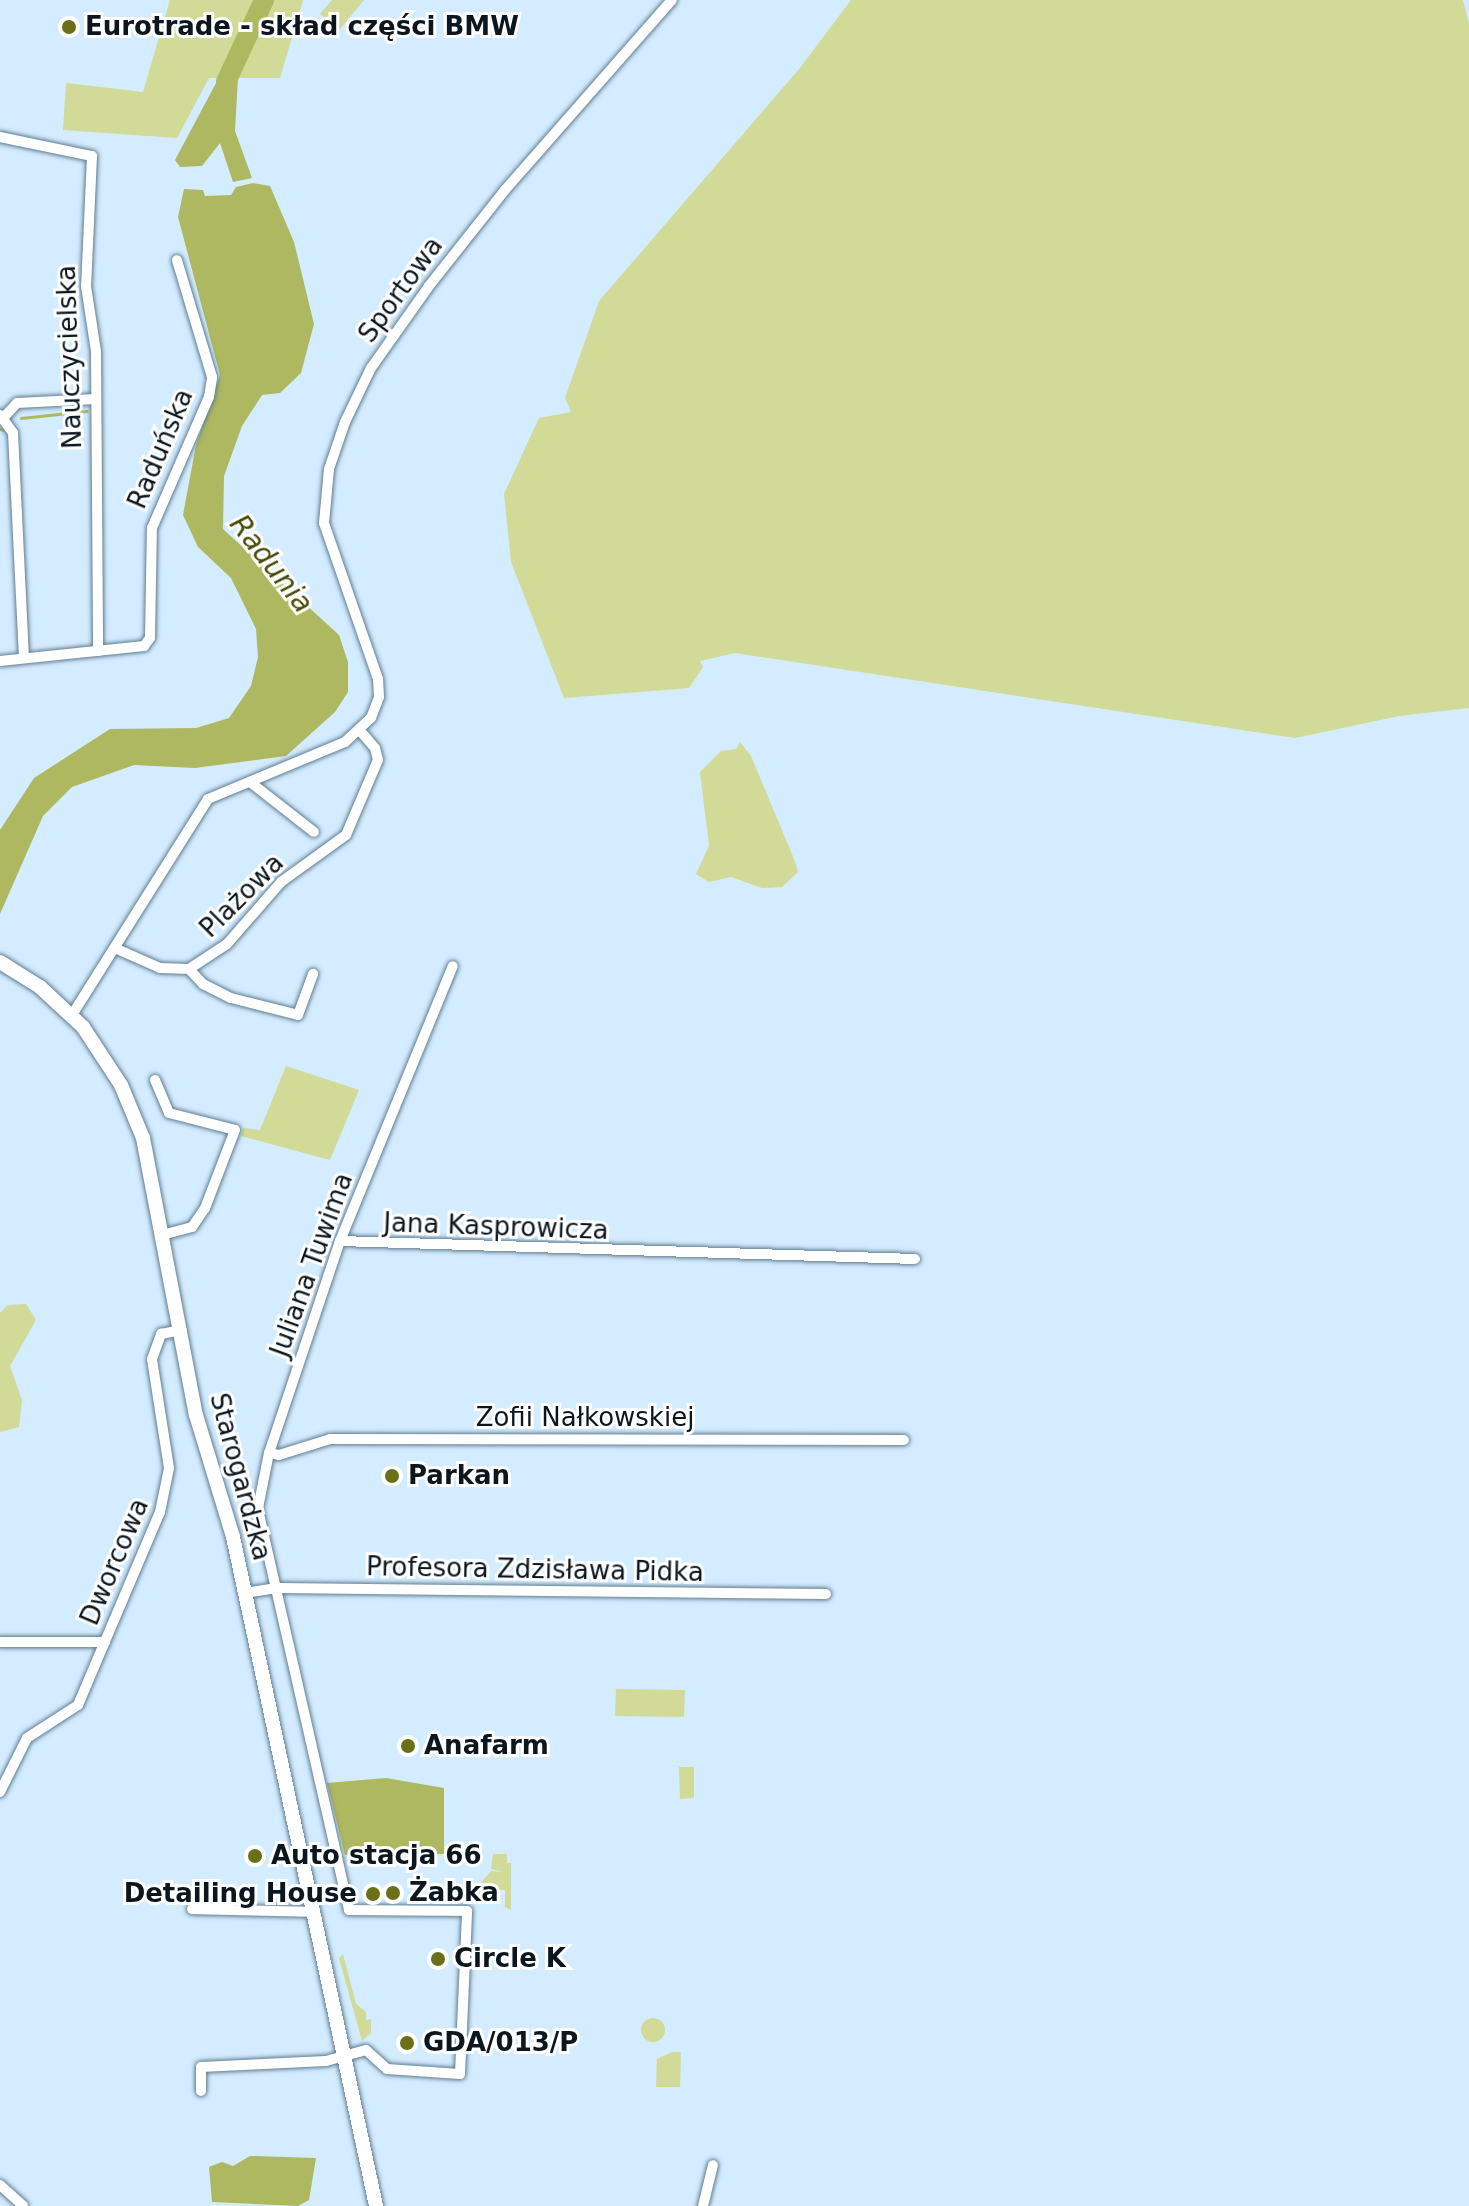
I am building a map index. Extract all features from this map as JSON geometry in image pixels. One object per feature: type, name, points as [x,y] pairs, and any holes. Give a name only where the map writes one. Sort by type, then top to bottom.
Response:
[{"type":"main road","name":"Starogardzka","points":[[0,962],[72,1015],[111,1067],[132,1106],[165,1234],[196,1415],[245,1593],[376,2206]]},
{"type":"street","name":"Sportowa","points":[[360,731],[379,697],[375,666],[324,523],[329,469],[350,412],[371,368],[429,286],[505,190],[672,0]]},
{"type":"street","name":"Nauczycielska","points":[[0,137],[92,156],[86,286],[96,351],[98,651]]},
{"type":"street","name":"Raduńska","points":[[0,661],[144,646],[150,638],[152,528],[211,387],[210,358],[177,260]]},
{"type":"street","points":[[24,658],[18,487],[13,433],[2,416],[17,403],[96,399]]},
{"type":"street","points":[[72,1015],[117,949],[208,799],[360,731]]},
{"type":"street","name":"Plażowa","points":[[189,969],[227,944],[281,882],[346,835],[378,760],[375,748],[360,731]]},
{"type":"street","points":[[250,782],[314,832]]},
{"type":"street","points":[[117,949],[160,968],[189,969],[203,984],[231,998],[298,1015],[313,974]]},
{"type":"street","name":"Juliana Tuwima","points":[[345,2055],[366,2050],[387,2069],[460,2074],[467,1911],[349,1910],[258,1508],[269,1453],[340,1241],[453,966]]},
{"type":"street","points":[[155,1080],[169,1113],[235,1130],[205,1208],[192,1227],[165,1234]]},
{"type":"street","name":"Jana Kasprowicza","points":[[340,1241],[915,1259]]},
{"type":"street","name":"Dworcowa","points":[[0,1792],[27,1738],[78,1705],[167,1495],[169,1468],[152,1359],[154,1342],[161,1334],[182,1330]]},
{"type":"street","name":"Zofii Nałkowskiej","points":[[269,1453],[279,1455],[330,1439],[904,1440]]},
{"type":"street","name":"Profesora Zdzisława Pidka","points":[[245,1593],[277,1588],[826,1594]]},
{"type":"street","points":[[0,1642],[105,1642]]},
{"type":"street","points":[[192,1909],[314,1912]]},
{"type":"street","points":[[201,2091],[201,2067],[326,2061],[345,2055]]},
{"type":"street","points":[[703,2206],[713,2165]]},
{"type":"street","points":[[0,2185],[23,2206]]},
{"type":"shaded area","points":[[170,0],[303,0],[280,78],[209,78],[177,138],[63,130],[66,83],[143,92]]},
{"type":"shaded area","points":[[332,0],[364,0],[339,30],[320,14]]},
{"type":"shaded area","points":[[851,0],[1463,0],[1469,23],[1469,708],[1399,716],[1295,738],[735,653],[700,661],[703,667],[689,688],[564,698],[511,562],[504,494],[539,418],[571,412],[565,398],[599,301],[800,68]]},
{"type":"shaded area","points":[[231,55],[239,59],[235,131],[252,178],[233,182],[220,143],[202,166],[180,167],[175,160]]},
{"type":"shaded area","points":[[253,183],[270,186],[294,242],[314,324],[301,373],[280,393],[262,395],[242,426],[224,476],[223,529],[339,635],[348,662],[348,692],[335,712],[286,756],[195,768],[134,765],[72,787],[43,816],[0,914],[0,830],[34,778],[110,729],[196,728],[229,718],[251,686],[258,657],[256,629],[231,578],[198,547],[183,515],[196,445],[220,375],[178,217],[184,189],[203,190],[205,196],[231,195],[236,187]]},
{"type":"shaded area","points":[[740,742],[751,756],[798,872],[782,887],[762,888],[731,877],[709,882],[696,874],[709,846],[700,772],[721,751],[736,749]]},
{"type":"shaded area","points":[[286,1066],[359,1090],[330,1160],[241,1136],[243,1128],[260,1130]]},
{"type":"shaded area","points":[[26,1304],[36,1320],[10,1366],[22,1400],[19,1427],[0,1432],[0,1313],[8,1305]]},
{"type":"shaded area","points":[[616,1689],[685,1690],[684,1717],[615,1716]]},
{"type":"shaded area","points":[[679,1767],[694,1767],[694,1798],[680,1799]]},
{"type":"shaded area","points":[[386,1778],[444,1788],[444,1854],[345,1855],[327,1783]]},
{"type":"shaded area","points":[[493,1854],[507,1854],[507,1863],[511,1863],[511,1910],[505,1907],[505,1890],[493,1890],[491,1902],[480,1903],[478,1895],[470,1895],[491,1871],[505,1872],[491,1869]]},
{"type":"shaded area","points":[[343,1954],[356,2004],[366,2012],[366,2020],[371,2019],[371,2033],[362,2041],[339,1958]]},
{"type":"shaded area","points":[[653,2018],[664,2025],[665,2030],[658,2041],[653,2042],[642,2035],[641,2030],[648,2019]]},
{"type":"shaded area","points":[[672,2052],[681,2052],[680,2087],[656,2087],[657,2059]]},
{"type":"shaded area","points":[[250,2156],[316,2158],[309,2200],[298,2206],[212,2202],[209,2167],[222,2162],[233,2166]]},
{"type":"waterway","name":"Radunia","points":[[226,82],[264,0]]},
{"type":"waterway","points":[[21,418],[87,411]]},
{"type":"place","name":"Eurotrade - skład części BMW","points":[[69,27]]},
{"type":"place","name":"Parkan","points":[[392,1476]]},
{"type":"place","name":"Anafarm","points":[[408,1746]]},
{"type":"place","name":"Auto stacja 66","points":[[255,1856]]},
{"type":"place","name":"Żabka","points":[[393,1893]]},
{"type":"place","name":"Detailing House","points":[[373,1894]]},
{"type":"place","name":"Circle K","points":[[438,1959]]},
{"type":"place","name":"GDA/013/P","points":[[407,2043]]}]
